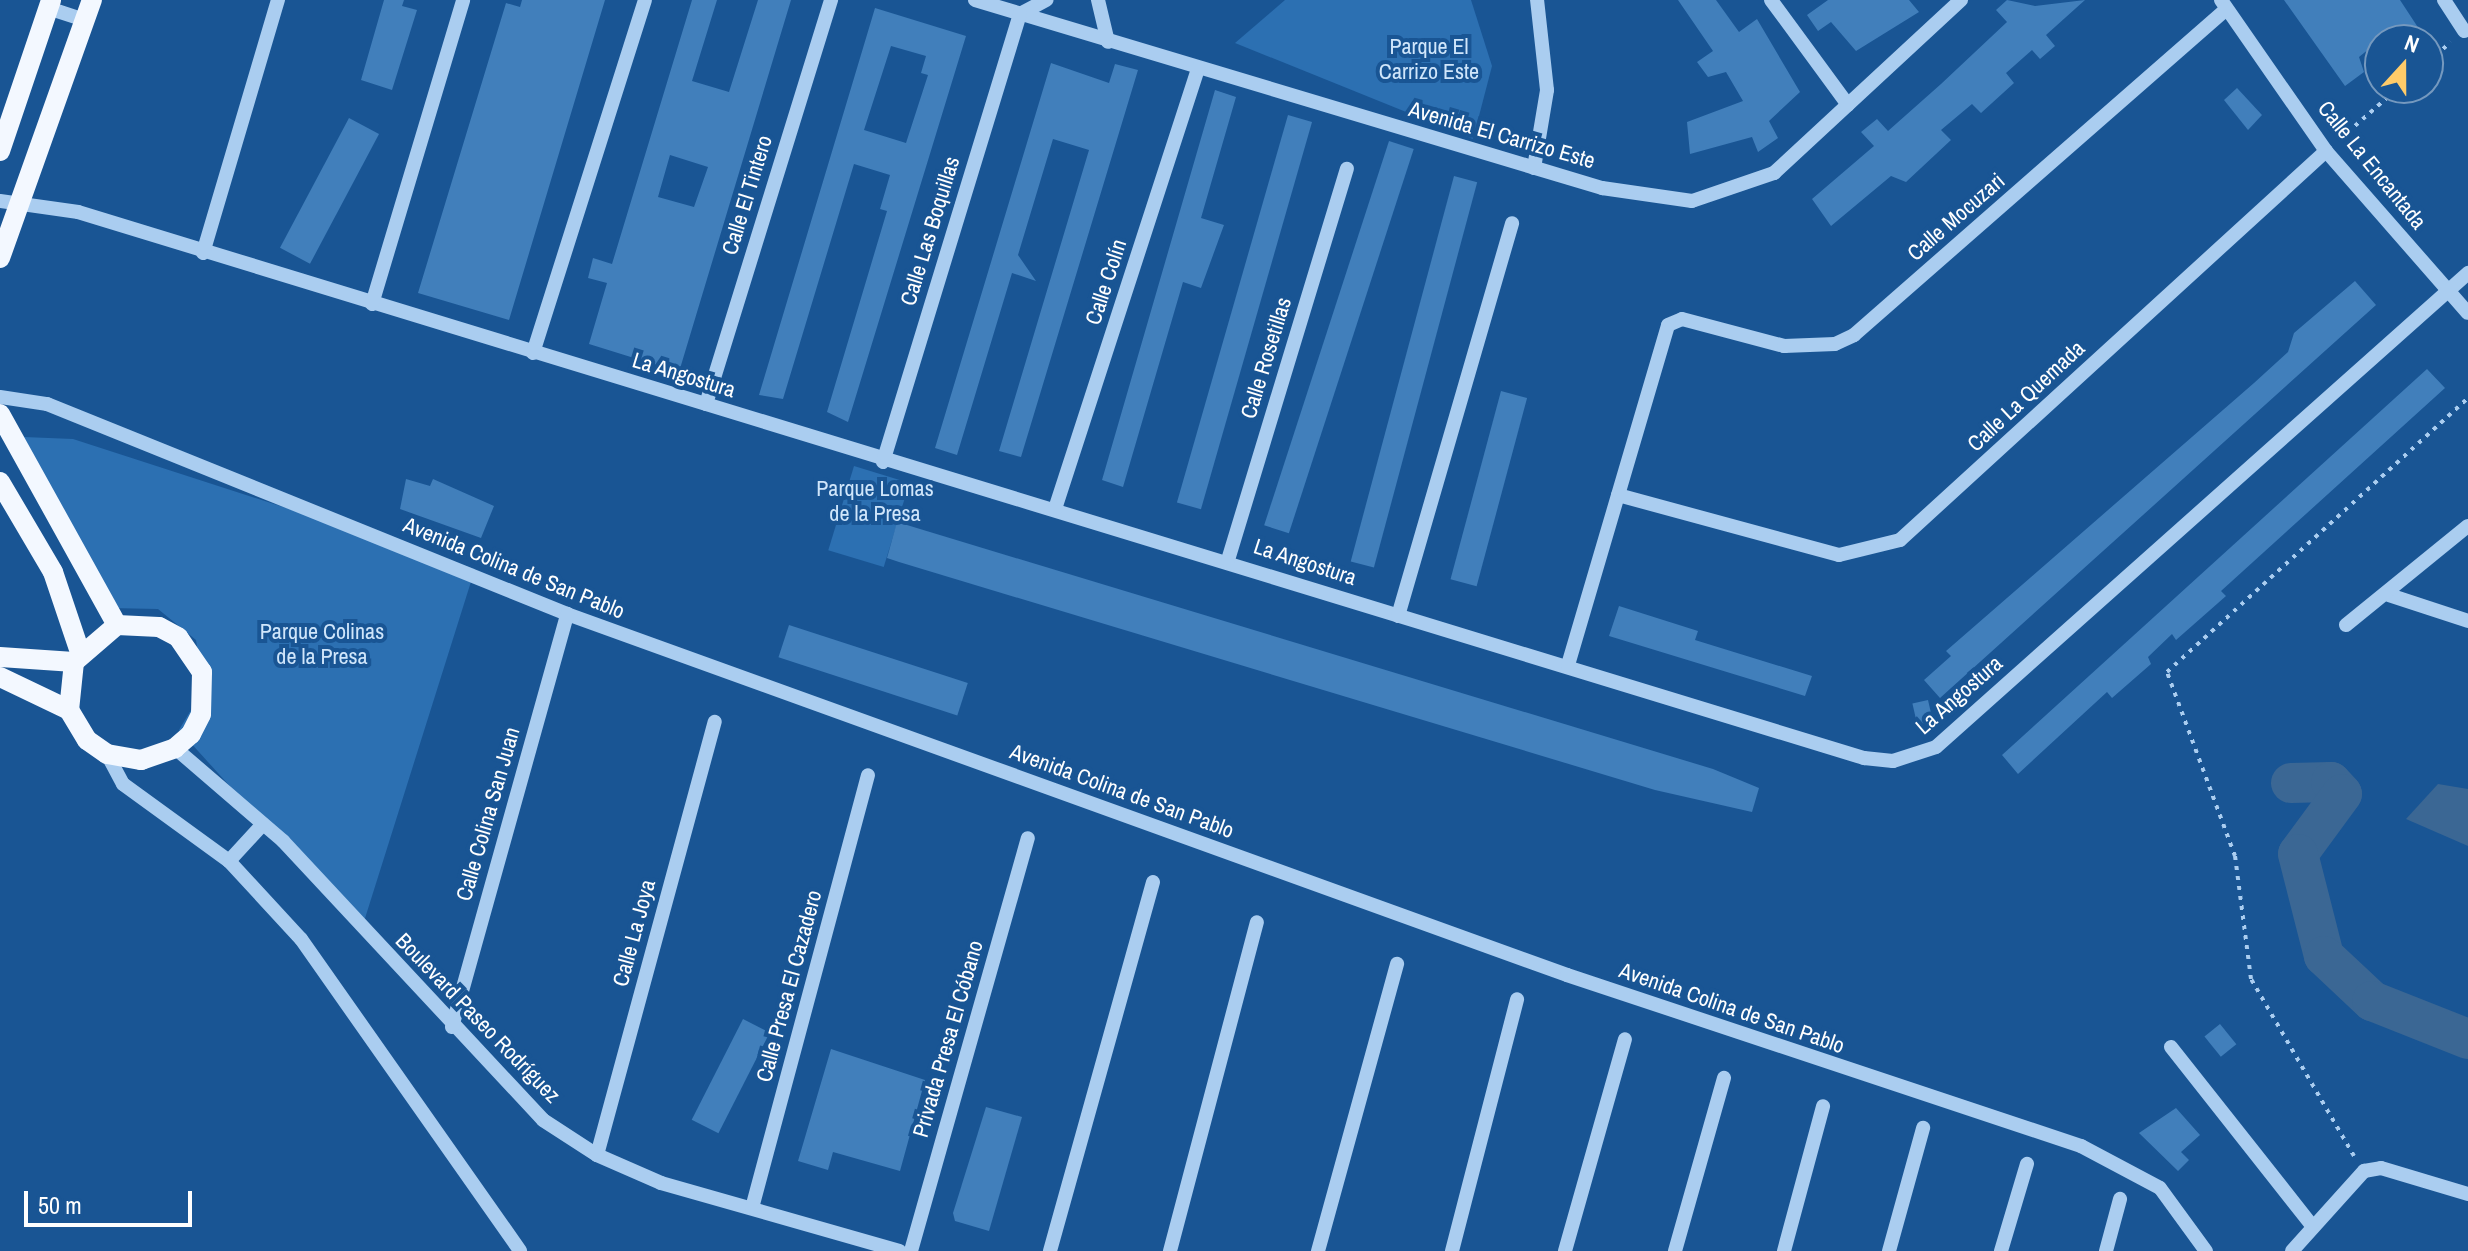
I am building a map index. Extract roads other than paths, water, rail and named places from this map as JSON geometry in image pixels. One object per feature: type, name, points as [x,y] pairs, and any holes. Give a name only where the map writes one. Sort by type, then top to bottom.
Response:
[{"type":"main road","points":[[0,151],[50,4]]},
{"type":"main road","points":[[0,258],[10,202],[88,10]]},
{"type":"main road","points":[[0,414],[117,625]]},
{"type":"main road","points":[[0,482],[53,572],[77,657],[69,710]]},
{"type":"main road","points":[[0,657],[77,657],[117,625],[159,627],[198,662],[201,714],[175,748],[141,760],[107,754],[87,740],[69,710],[0,677]]},
{"type":"street","points":[[203,253],[278,0]]},
{"type":"street","points":[[372,304],[463,0]]},
{"type":"street","points":[[533,353],[645,0]]},
{"type":"street","name":"Calle El Tintero","points":[[706,404],[831,0]]},
{"type":"street","name":"Avenida El Carrizo Este","points":[[975,0],[1534,168],[1692,201],[1774,173],[1961,0]]},
{"type":"street","points":[[1020,14],[1046,0]]},
{"type":"street","points":[[1098,0],[1108,42]]},
{"type":"street","points":[[1534,168],[1547,90],[1537,0]]},
{"type":"street","points":[[1771,0],[1848,105]]},
{"type":"street","points":[[2444,0],[2464,31]]},
{"type":"street","points":[[50,4],[88,10]]},
{"type":"street","name":"Calle La Encantada","points":[[2224,5],[2326,151],[2468,313]]},
{"type":"street","name":"Calle Mocuzari","points":[[1618,495],[1674,320],[1784,346],[1835,344],[1854,335],[2224,5]]},
{"type":"street","name":"Calle Las Boquillas","points":[[883,462],[1020,14]]},
{"type":"street","name":"Calle Colín","points":[[1055,509],[1198,68]]},
{"type":"street","name":"Calle La Quemada","points":[[1618,495],[1839,555],[1900,540],[2326,151]]},
{"type":"street","name":"Calle Rosetillas","points":[[1228,560],[1347,169]]},
{"type":"street","name":"La Angostura","points":[[10,202],[78,212],[203,253],[706,404],[883,462],[1228,560],[1398,616],[1568,665],[1864,758],[1917,758],[2468,273]]},
{"type":"street","points":[[1398,616],[1512,223]]},
{"type":"street","name":"Avenida Colina de San Pablo","points":[[0,397],[47,404],[567,614],[1567,975],[2081,1146],[2160,1188],[2206,1251]]},
{"type":"street","points":[[1568,665],[1618,495]]},
{"type":"street","points":[[2346,625],[2389,595],[2468,526]]},
{"type":"street","points":[[2389,595],[2468,621]]},
{"type":"street","name":"Calle Colina San Juan","points":[[452,1027],[567,614]]},
{"type":"street","name":"Calle La Joya","points":[[597,1155],[715,722]]},
{"type":"street","name":"Boulevard Paseo Rodríguez","points":[[175,748],[263,824],[543,1120],[597,1155],[752,1208],[900,1251]]},
{"type":"street","points":[[107,754],[134,794],[229,861],[349,999],[520,1251]]},
{"type":"street","name":"Calle Presa El Cazadero","points":[[752,1208],[868,775]]},
{"type":"street","points":[[229,861],[263,824]]},
{"type":"street","name":"Privada Presa El Cóbano","points":[[911,1251],[1028,838]]},
{"type":"street","points":[[1050,1251],[1153,882]]},
{"type":"street","points":[[1170,1251],[1257,922]]},
{"type":"street","points":[[1318,1251],[1397,964]]},
{"type":"street","points":[[1452,1251],[1517,999]]},
{"type":"street","points":[[1565,1251],[1625,1039]]},
{"type":"street","points":[[2171,1047],[2313,1227]]},
{"type":"street","points":[[1675,1251],[1724,1078]]},
{"type":"street","points":[[1784,1251],[1823,1106]]},
{"type":"street","points":[[1889,1251],[1923,1128]]},
{"type":"street","points":[[2001,1251],[2027,1164]]},
{"type":"street","points":[[2292,1251],[2364,1171],[2381,1168],[2468,1194]]},
{"type":"street","points":[[2106,1251],[2120,1199]]},
{"type":"waterway","points":[[2291,783],[2331,782],[2342,794],[2298,854],[2324,956],[2372,1001],[2468,1039]]},
{"type":"park label","name":"Parque El Carrizo Este","points":[[1429,58]]},
{"type":"park label","name":"Parque Lomas de la Presa","points":[[875,500]]},
{"type":"park label","name":"Parque Colinas de la Presa","points":[[322,644]]}]
